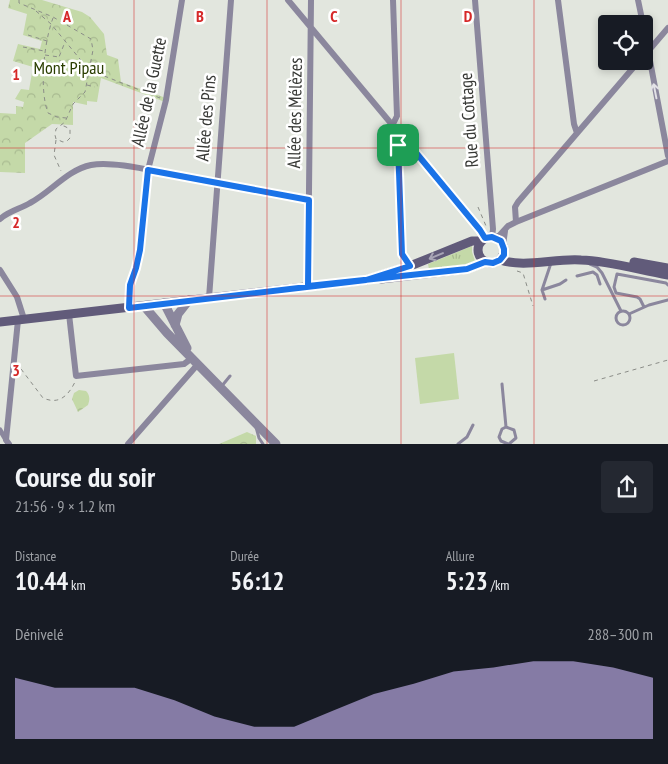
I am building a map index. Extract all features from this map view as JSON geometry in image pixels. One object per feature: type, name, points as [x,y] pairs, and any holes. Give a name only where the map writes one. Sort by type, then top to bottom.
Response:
[{"type":"main road","points":[[492,240],[504,259]]},
{"type":"main road","points":[[485,262],[479,256],[479,244],[492,240]]},
{"type":"main road","points":[[366,280],[410,266],[472,241],[492,240]]},
{"type":"main road","points":[[0,322],[467,269],[485,262],[493,263],[504,259],[590,255],[668,268]]},
{"type":"main road","points":[[504,259],[604,262],[668,275]]},
{"type":"street","name":"Allée de la Guette","points":[[129,308],[130,285],[140,250],[148,170],[166,100],[182,0]]},
{"type":"street","name":"Allée des Pins","points":[[209,298],[231,0]]},
{"type":"street","points":[[288,0],[480,230],[492,240],[505,231],[508,226],[516,222],[668,161]]},
{"type":"street","name":"Allée des Mélèzes","points":[[308,286],[311,0]]},
{"type":"street","points":[[393,0],[397,116],[393,124]]},
{"type":"street","name":"Rue du Cottage","points":[[475,0],[493,229],[492,240]]},
{"type":"street","points":[[558,0],[574,124],[577,133]]},
{"type":"street","points":[[638,0],[641,15]]},
{"type":"street","points":[[653,45],[668,28]]},
{"type":"street","points":[[516,222],[515,207],[518,202],[631,70]]},
{"type":"street","points":[[650,70],[668,156]]},
{"type":"street","points":[[403,137],[398,145],[402,251],[410,266]]},
{"type":"street","points":[[0,219],[10,211],[29,204],[64,178],[84,167],[101,164],[148,170],[309,200]]},
{"type":"street","points":[[0,270],[17,297],[21,319],[13,366],[5,442]]},
{"type":"street","points":[[0,285],[8,282]]},
{"type":"street","points":[[175,325],[178,314],[189,300]]},
{"type":"street","points":[[164,303],[195,361]]},
{"type":"street","points":[[144,306],[167,333],[276,444]]},
{"type":"street","points":[[69,314],[76,376],[184,364],[195,361]]},
{"type":"street","points":[[128,444],[195,361]]},
{"type":"street","points":[[0,430],[5,442]]},
{"type":"lane","points":[[545,299],[542,290],[552,260]]},
{"type":"lane","points":[[578,260],[597,267],[621,312]]},
{"type":"lane","points":[[577,276],[593,272],[597,275],[600,284]]},
{"type":"lane","points":[[644,307],[640,299],[616,293],[614,290],[617,274],[666,283],[668,285]]},
{"type":"lane","points":[[542,290],[566,280]]},
{"type":"lane","points":[[613,298],[623,294]]},
{"type":"lane","points":[[630,314],[629,322],[625,325],[621,325],[616,318],[617,314],[621,312],[630,314],[668,299]]},
{"type":"lane","points":[[220,387],[230,376]]},
{"type":"lane","points":[[502,384],[506,427]]},
{"type":"lane","points":[[256,424],[256,431],[263,444]]},
{"type":"lane","points":[[458,444],[467,437],[473,425]]},
{"type":"lane","points":[[506,427],[514,430],[516,434],[516,438],[507,444],[499,437],[502,429],[506,427]]},
{"type":"path","points":[[19,0],[19,3],[53,17],[91,39],[94,50],[85,92],[73,104],[67,119],[56,129],[54,155],[64,178]]},
{"type":"path","points":[[35,10],[51,24],[90,70],[166,100]]},
{"type":"path","points":[[53,17],[44,55],[44,104],[48,113],[67,119]]},
{"type":"path","points":[[28,35],[47,41]]},
{"type":"path","points":[[61,64],[60,57],[65,42]]},
{"type":"path","points":[[22,47],[45,52]]},
{"type":"path","points":[[44,55],[60,57]]},
{"type":"path","points":[[86,84],[95,87]]},
{"type":"path","points":[[56,139],[63,142],[70,138],[70,129],[60,126]]},
{"type":"path","points":[[478,206],[486,226]]},
{"type":"path","points":[[504,259],[515,270],[523,273],[532,306]]},
{"type":"path","points":[[594,382],[668,360]]},
{"type":"path","points":[[13,366],[19,367],[24,371],[43,398],[52,401],[61,400],[69,394],[76,376]]},
{"type":"green space","name":"Mont Pipau","points":[[10,0],[42,0],[82,12],[90,17],[104,34],[107,55],[118,59],[121,82],[166,98],[165,102],[101,78],[97,102],[87,101],[87,105],[73,102],[73,125],[52,124],[25,143],[25,173],[0,172],[0,113],[16,114],[16,106],[23,107],[24,102],[15,99],[21,89],[29,90],[33,67],[13,61],[18,44],[40,49],[42,41],[23,35],[27,14],[8,8]]},
{"type":"green space","points":[[472,246],[475,261],[465,266],[429,269],[428,264]]},
{"type":"green space","points":[[454,353],[459,399],[420,404],[415,358]]},
{"type":"green space","points":[[79,390],[86,391],[89,399],[88,405],[78,412],[72,399],[74,393]]},
{"type":"green space","points":[[247,432],[256,436],[256,444],[219,444]]},
{"type":"route","points":[[398,145],[399,140],[403,137],[485,238],[492,237],[501,241],[504,255],[500,260],[493,263],[485,262],[467,269],[376,280],[366,280],[308,286],[309,200],[148,170],[140,250],[130,285],[129,308],[366,280],[410,266],[402,254],[398,145]]}]
